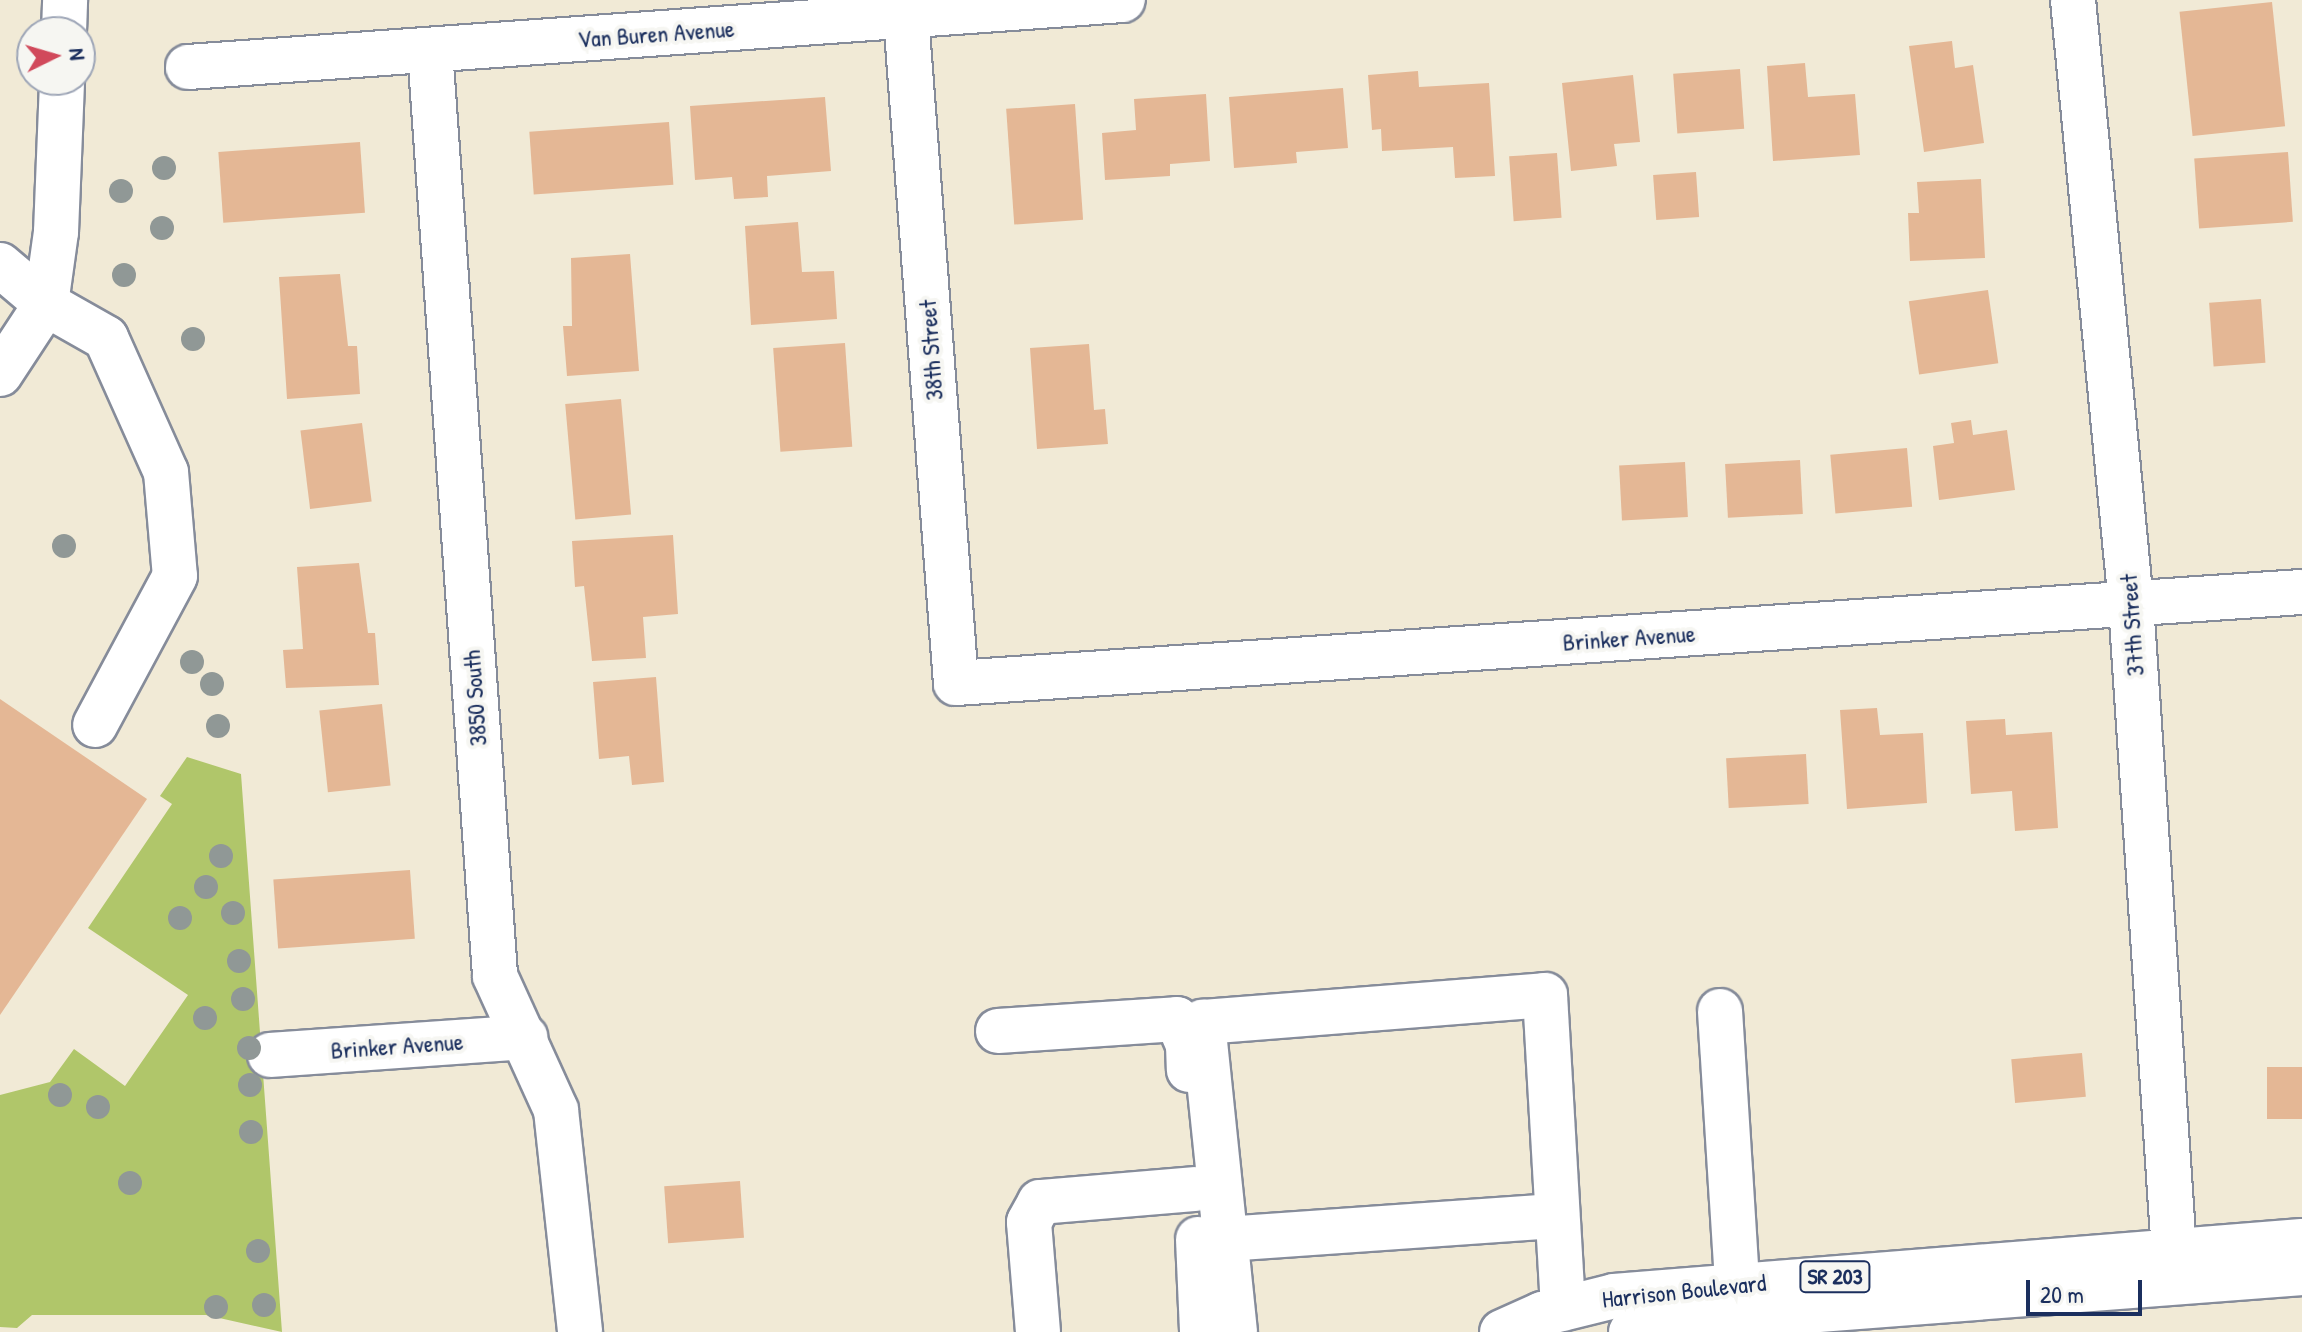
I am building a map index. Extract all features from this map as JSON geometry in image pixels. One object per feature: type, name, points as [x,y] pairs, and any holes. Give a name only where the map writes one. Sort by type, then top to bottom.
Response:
[{"type":"street","name":"Van Buren Avenue","points":[[188,67],[1123,0]]},
{"type":"street","name":"37th Street","points":[[2073,0],[2131,604],[2174,1252]]},
{"type":"street","name":"38th Street","points":[[906,17],[956,683]]},
{"type":"street","name":"3850 South","points":[[430,50],[495,976],[556,1110],[580,1332]]},
{"type":"street","points":[[0,374],[46,304],[56,232],[61,96]]},
{"type":"street","points":[[0,265],[46,304],[106,338],[166,472],[175,576],[95,725]]},
{"type":"street","name":"Brinker Avenue","points":[[956,683],[2302,592]]},
{"type":"street","points":[[1235,1332],[1203,1022],[1545,995],[1558,1168],[1554,1216],[1563,1308]]},
{"type":"street","points":[[1720,1011],[1737,1285]]},
{"type":"street","points":[[998,1031],[1177,1019],[1188,1045],[1202,1332]]},
{"type":"street","name":"Brinker Avenue","points":[[270,1055],[525,1037]]},
{"type":"street","points":[[1038,1332],[1029,1222],[1040,1202],[1195,1189]]},
{"type":"street","points":[[1226,1239],[1554,1216]]},
{"type":"street","name":"Harrison Boulevard","points":[[1502,1332],[1563,1308],[1614,1296],[2302,1241]]},
{"type":"street","points":[[1631,1332],[1675,1321],[2302,1273]]},
{"type":"street","points":[[1880,1332],[2302,1299]]},
{"type":"green space","points":[[187,757],[241,774],[282,1332],[206,1315],[32,1315],[17,1328],[0,1327],[0,1095],[50,1082],[74,1049],[125,1086],[188,995],[88,928],[172,804],[160,796]]},
{"type":"building","points":[[2272,2],[2285,126],[2193,136],[2180,12]]},
{"type":"building","points":[[1952,41],[1955,68],[1973,65],[1984,143],[1924,152],[1909,46]]},
{"type":"building","points":[[1805,63],[1808,97],[1855,94],[1860,155],[1773,161],[1767,66]]},
{"type":"building","points":[[1740,69],[1744,129],[1677,134],[1673,74]]},
{"type":"building","points":[[1418,71],[1419,87],[1489,83],[1495,176],[1455,178],[1453,147],[1382,151],[1381,129],[1372,130],[1368,75]]},
{"type":"building","points":[[1633,75],[1640,142],[1614,144],[1617,166],[1571,171],[1562,83]]},
{"type":"building","points":[[1343,88],[1348,148],[1296,152],[1297,163],[1234,168],[1229,97]]},
{"type":"building","points":[[1206,94],[1210,161],[1170,164],[1170,176],[1105,180],[1102,133],[1136,130],[1134,99]]},
{"type":"building","points":[[825,97],[831,171],[767,176],[768,197],[734,199],[732,177],[695,180],[690,106]]},
{"type":"building","points":[[1075,104],[1083,220],[1014,225],[1006,109]]},
{"type":"building","points":[[669,122],[673,185],[534,195],[529,132]]},
{"type":"building","points":[[360,142],[365,213],[223,223],[218,152]]},
{"type":"building","points":[[2288,152],[2293,222],[2199,228],[2194,159]]},
{"type":"building","points":[[1557,153],[1562,218],[1514,221],[1509,156]]},
{"type":"building","points":[[1696,172],[1699,217],[1656,220],[1653,175]]},
{"type":"building","points":[[1981,179],[1985,258],[1910,261],[1908,213],[1919,213],[1917,182]]},
{"type":"building","points":[[798,222],[802,272],[834,271],[837,319],[751,325],[745,226]]},
{"type":"building","points":[[630,254],[639,371],[567,376],[563,326],[572,326],[571,258]]},
{"type":"building","points":[[340,274],[348,346],[357,346],[360,394],[287,399],[279,277]]},
{"type":"building","points":[[1988,290],[1998,363],[1919,374],[1909,301]]},
{"type":"building","points":[[2261,299],[2265,363],[2214,366],[2209,303]]},
{"type":"building","points":[[845,343],[852,447],[780,452],[773,348]]},
{"type":"building","points":[[1089,344],[1094,410],[1105,409],[1108,444],[1037,449],[1030,348]]},
{"type":"building","points":[[621,399],[631,515],[575,519],[565,404]]},
{"type":"building","points":[[1971,420],[1973,435],[2007,430],[2015,490],[1939,500],[1933,446],[1954,443],[1951,423]]},
{"type":"building","points":[[362,423],[372,501],[310,509],[300,431]]},
{"type":"building","points":[[1907,448],[1912,507],[1835,513],[1830,455]]},
{"type":"building","points":[[1800,460],[1803,514],[1728,518],[1725,464]]},
{"type":"building","points":[[1685,462],[1688,517],[1622,520],[1619,465]]},
{"type":"building","points":[[673,535],[678,614],[643,617],[646,658],[592,661],[584,586],[575,587],[572,541]]},
{"type":"building","points":[[359,563],[368,633],[375,633],[379,685],[286,688],[283,650],[303,649],[297,567]]},
{"type":"building","points":[[656,677],[664,782],[632,785],[629,756],[599,759],[593,682]]},
{"type":"building","points":[[0,699],[147,799],[0,1015]]},
{"type":"building","points":[[382,704],[391,786],[328,792],[319,711]]},
{"type":"building","points":[[1877,708],[1880,735],[1923,733],[1927,803],[1847,809],[1840,710]]},
{"type":"building","points":[[2005,719],[2006,735],[2052,732],[2058,828],[2015,831],[2012,791],[1971,794],[1966,721]]},
{"type":"building","points":[[1806,754],[1809,804],[1729,808],[1726,758]]},
{"type":"building","points":[[410,870],[415,939],[278,948],[273,880]]},
{"type":"building","points":[[2082,1053],[2086,1097],[2015,1103],[2011,1059]]},
{"type":"building","points":[[2267,1067],[2302,1067],[2302,1119],[2267,1119]]},
{"type":"building","points":[[740,1181],[744,1238],[668,1243],[664,1186]]}]
